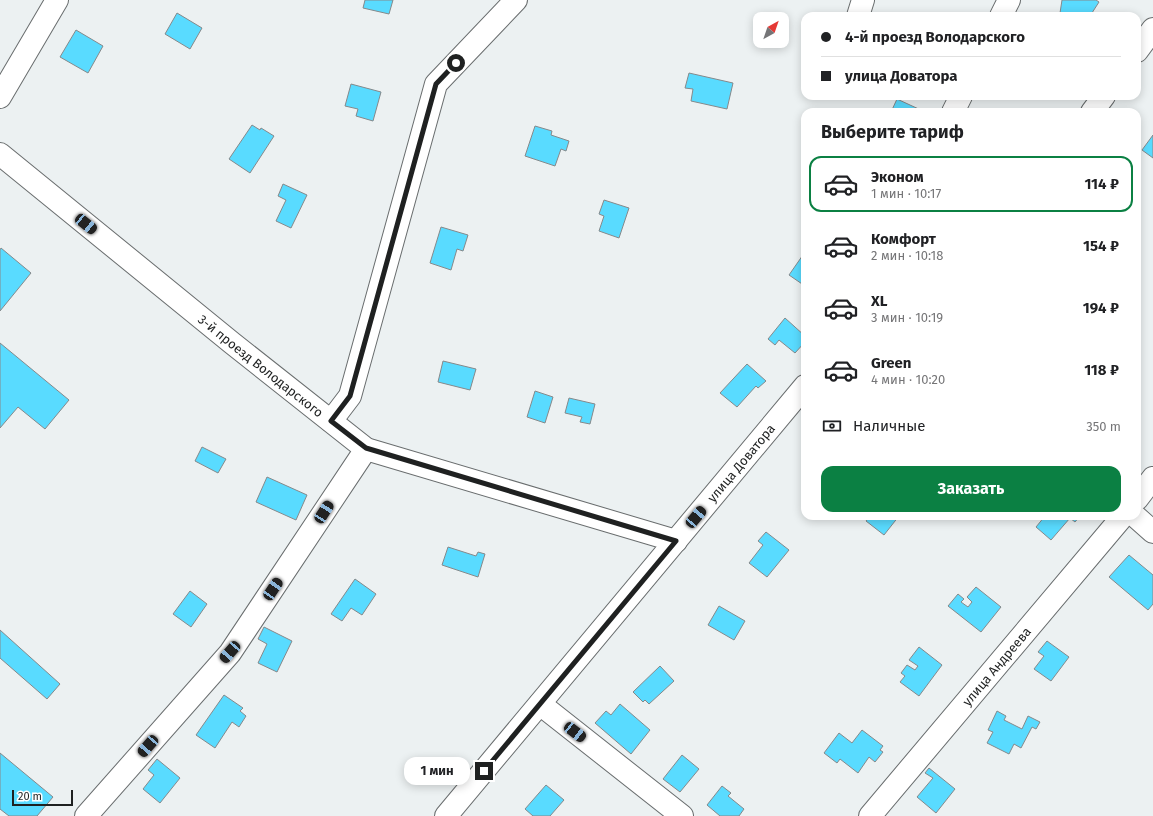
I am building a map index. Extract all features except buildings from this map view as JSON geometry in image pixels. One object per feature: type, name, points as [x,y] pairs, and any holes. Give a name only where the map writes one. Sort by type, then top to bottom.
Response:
[{"type":"street","points":[[0,97],[57,0]]},
{"type":"street","points":[[331,421],[350,396],[436,84],[516,0]]},
{"type":"street","points":[[859,12],[863,0]]},
{"type":"street","points":[[1003,12],[1009,0]]},
{"type":"street","points":[[1141,46],[1153,29]]},
{"type":"street","name":"3-й проезд Володарского","points":[[0,154],[226,338],[366,448],[676,541]]},
{"type":"street","name":"улица Доватора","points":[[446,816],[801,391]]},
{"type":"street","points":[[86,816],[230,652],[366,448]]},
{"type":"street","points":[[1141,493],[1153,478]]},
{"type":"street","name":"улица Андреева","points":[[870,816],[1120,520]]},
{"type":"street","points":[[1140,520],[1153,532]]},
{"type":"street","points":[[540,704],[682,816]]},
{"type":"route","points":[[456,63],[436,84],[350,396],[331,421],[366,448],[676,541],[484,771]]}]
